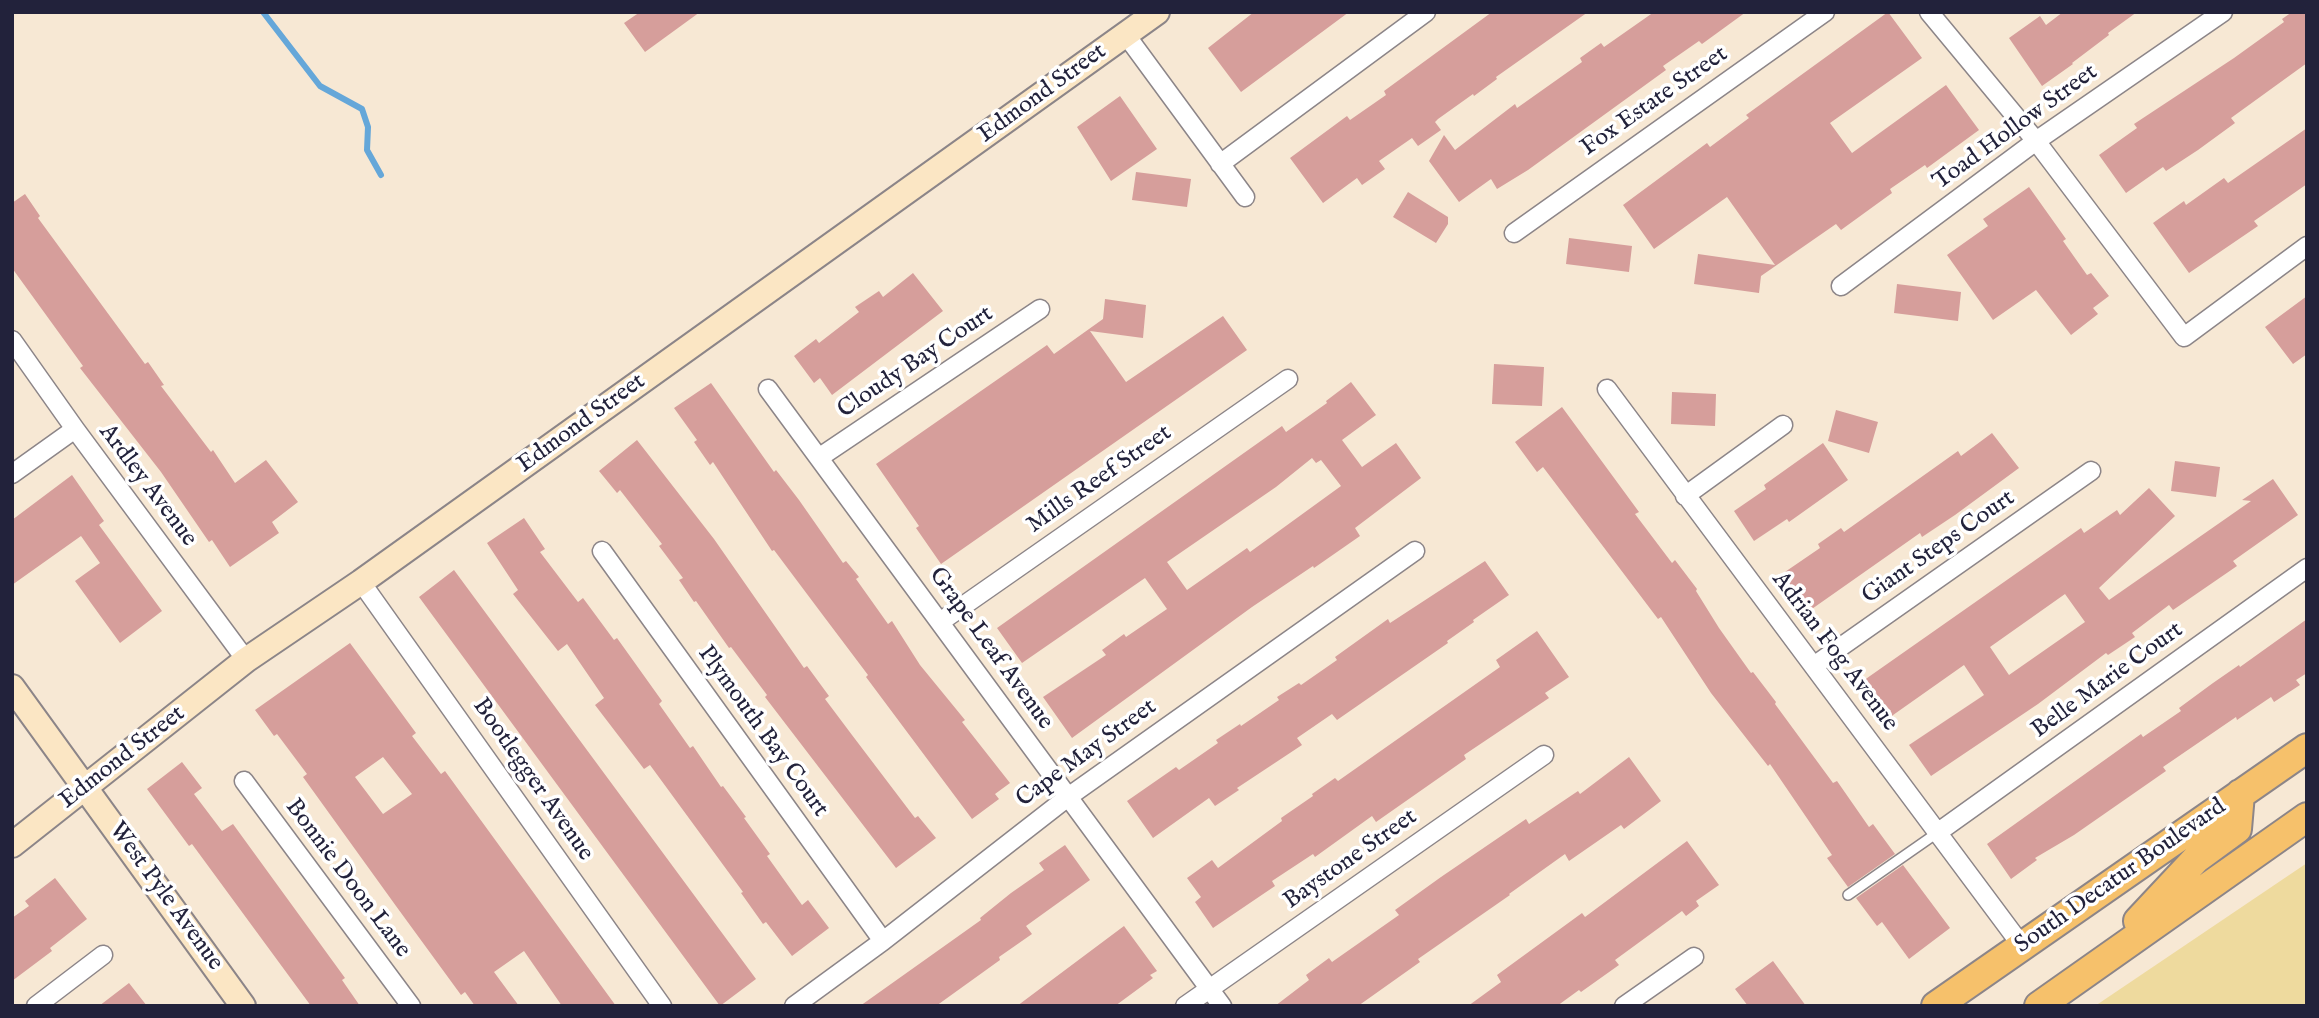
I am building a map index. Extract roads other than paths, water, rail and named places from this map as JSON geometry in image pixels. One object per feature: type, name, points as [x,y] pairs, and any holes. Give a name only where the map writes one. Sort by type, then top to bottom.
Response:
[{"type":"main road","name":"South Decatur Boulevard","points":[[1936,1006],[2307,748]]},
{"type":"main road","points":[[2101,962],[2196,859],[2237,829],[2240,794]]},
{"type":"main road","points":[[2039,1006],[2307,817]]},
{"type":"street","name":"Edmond Street","points":[[12,845],[246,660],[362,582],[1157,12]]},
{"type":"street","points":[[1220,164],[1426,12]]},
{"type":"street","name":"Fox Estate Street","points":[[1514,233],[1825,12]]},
{"type":"street","points":[[1929,12],[2036,141],[2185,337],[2307,246]]},
{"type":"street","name":"Toad Hollow Street","points":[[1841,286],[2036,141],[2223,12]]},
{"type":"street","points":[[1126,35],[1245,197]]},
{"type":"street","name":"Cloudy Bay Court","points":[[820,457],[1040,309]]},
{"type":"street","name":"Ardley Avenue","points":[[12,340],[246,660]]},
{"type":"street","name":"Mills Reef Street","points":[[940,622],[1289,379]]},
{"type":"street","name":"Grape Leaf Avenue","points":[[768,389],[1222,1006]]},
{"type":"street","name":"Adrian Fog Avenue","points":[[1607,389],[2022,946]]},
{"type":"street","points":[[1685,496],[1783,425]]},
{"type":"street","points":[[12,474],[75,429]]},
{"type":"street","name":"Giant Steps Court","points":[[1815,665],[2091,471]]},
{"type":"street","name":"Plymouth Bay Court","points":[[602,551],[883,941]]},
{"type":"street","name":"Cape May Street","points":[[794,1006],[883,941],[1068,797],[1415,551]]},
{"type":"street","name":"Belle Marie Court","points":[[1937,833],[2307,568]]},
{"type":"street","name":"Bootlegger Avenue","points":[[362,582],[662,1006]]},
{"type":"street","name":"West Pyle Avenue","points":[[12,687],[243,1006]]},
{"type":"street","name":"Baystone Street","points":[[1185,1006],[1544,755]]},
{"type":"street","name":"Bonnie Doon Lane","points":[[244,780],[411,1006]]},
{"type":"street","points":[[36,1006],[103,956]]},
{"type":"street","points":[[1624,1006],[1694,957]]},
{"type":"lane","points":[[1848,895],[1937,833]]},
{"type":"waterway","points":[[263,12],[320,86],[362,109],[368,127],[367,150],[381,175]]}]
